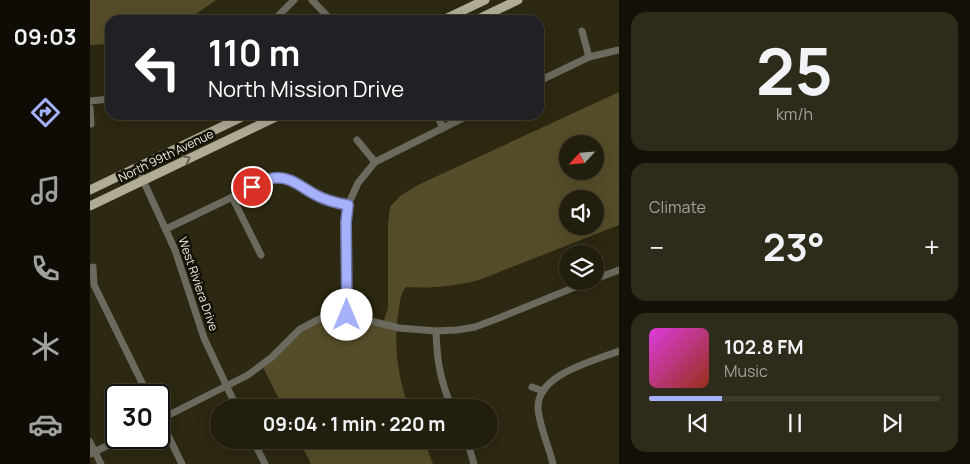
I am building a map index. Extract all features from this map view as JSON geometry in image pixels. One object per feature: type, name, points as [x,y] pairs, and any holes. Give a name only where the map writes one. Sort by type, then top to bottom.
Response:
[{"type":"main road","points":[[454,15],[485,0]]},
{"type":"main road","points":[[486,15],[518,0]]},
{"type":"main road","name":"North 99th Avenue","points":[[90,190],[236,120]]},
{"type":"main road","name":"North 99th Avenue","points":[[90,206],[270,120]]},
{"type":"street","points":[[279,15],[294,0]]},
{"type":"street","points":[[312,0],[326,15]]},
{"type":"street","points":[[582,31],[589,57]]},
{"type":"street","points":[[544,79],[589,57],[619,50]]},
{"type":"street","points":[[90,101],[105,100]]},
{"type":"street","points":[[90,108],[91,124]]},
{"type":"street","points":[[439,120],[443,128]]},
{"type":"street","points":[[347,315],[346,222],[348,205],[358,183],[375,162],[459,120]]},
{"type":"street","points":[[357,140],[375,162]]},
{"type":"street","name":"West Riviera Drive","points":[[137,167],[175,250],[204,338],[232,399]]},
{"type":"street","points":[[166,229],[272,178],[284,178],[296,182],[315,195],[336,203],[348,205]]},
{"type":"street","points":[[232,196],[261,255]]},
{"type":"street","points":[[93,267],[94,285],[143,384]]},
{"type":"street","points":[[604,276],[619,270]]},
{"type":"street","points":[[170,413],[248,375],[262,365],[300,329],[319,319],[347,315],[399,328],[436,331],[475,327],[568,290]]},
{"type":"street","points":[[436,331],[436,356],[439,373],[448,399]]},
{"type":"street","points":[[553,464],[538,408],[543,391],[558,376],[619,351]]},
{"type":"street","points":[[532,388],[543,391]]},
{"type":"street","points":[[170,440],[182,464]]},
{"type":"street","points":[[90,442],[92,452],[101,464]]},
{"type":"street","points":[[92,452],[105,446]]},
{"type":"street","points":[[258,449],[265,464]]},
{"type":"street","points":[[470,449],[474,464]]},
{"type":"shaded area","points":[[90,0],[216,0],[194,15],[105,15],[105,44],[90,45]]},
{"type":"shaded area","points":[[619,92],[619,225],[604,231],[604,190],[559,190],[559,235],[594,235],[568,245],[559,245],[559,249],[479,280],[424,288],[406,287],[400,302],[396,346],[399,371],[406,399],[279,399],[262,365],[310,323],[347,315],[383,323],[388,308],[388,224],[390,207],[400,196],[418,185]]},
{"type":"shaded area","points":[[304,449],[427,449],[433,464],[311,464]]},
{"type":"route","points":[[252,187],[272,178],[284,178],[296,182],[315,195],[336,203],[348,205],[346,222],[347,315]]}]
